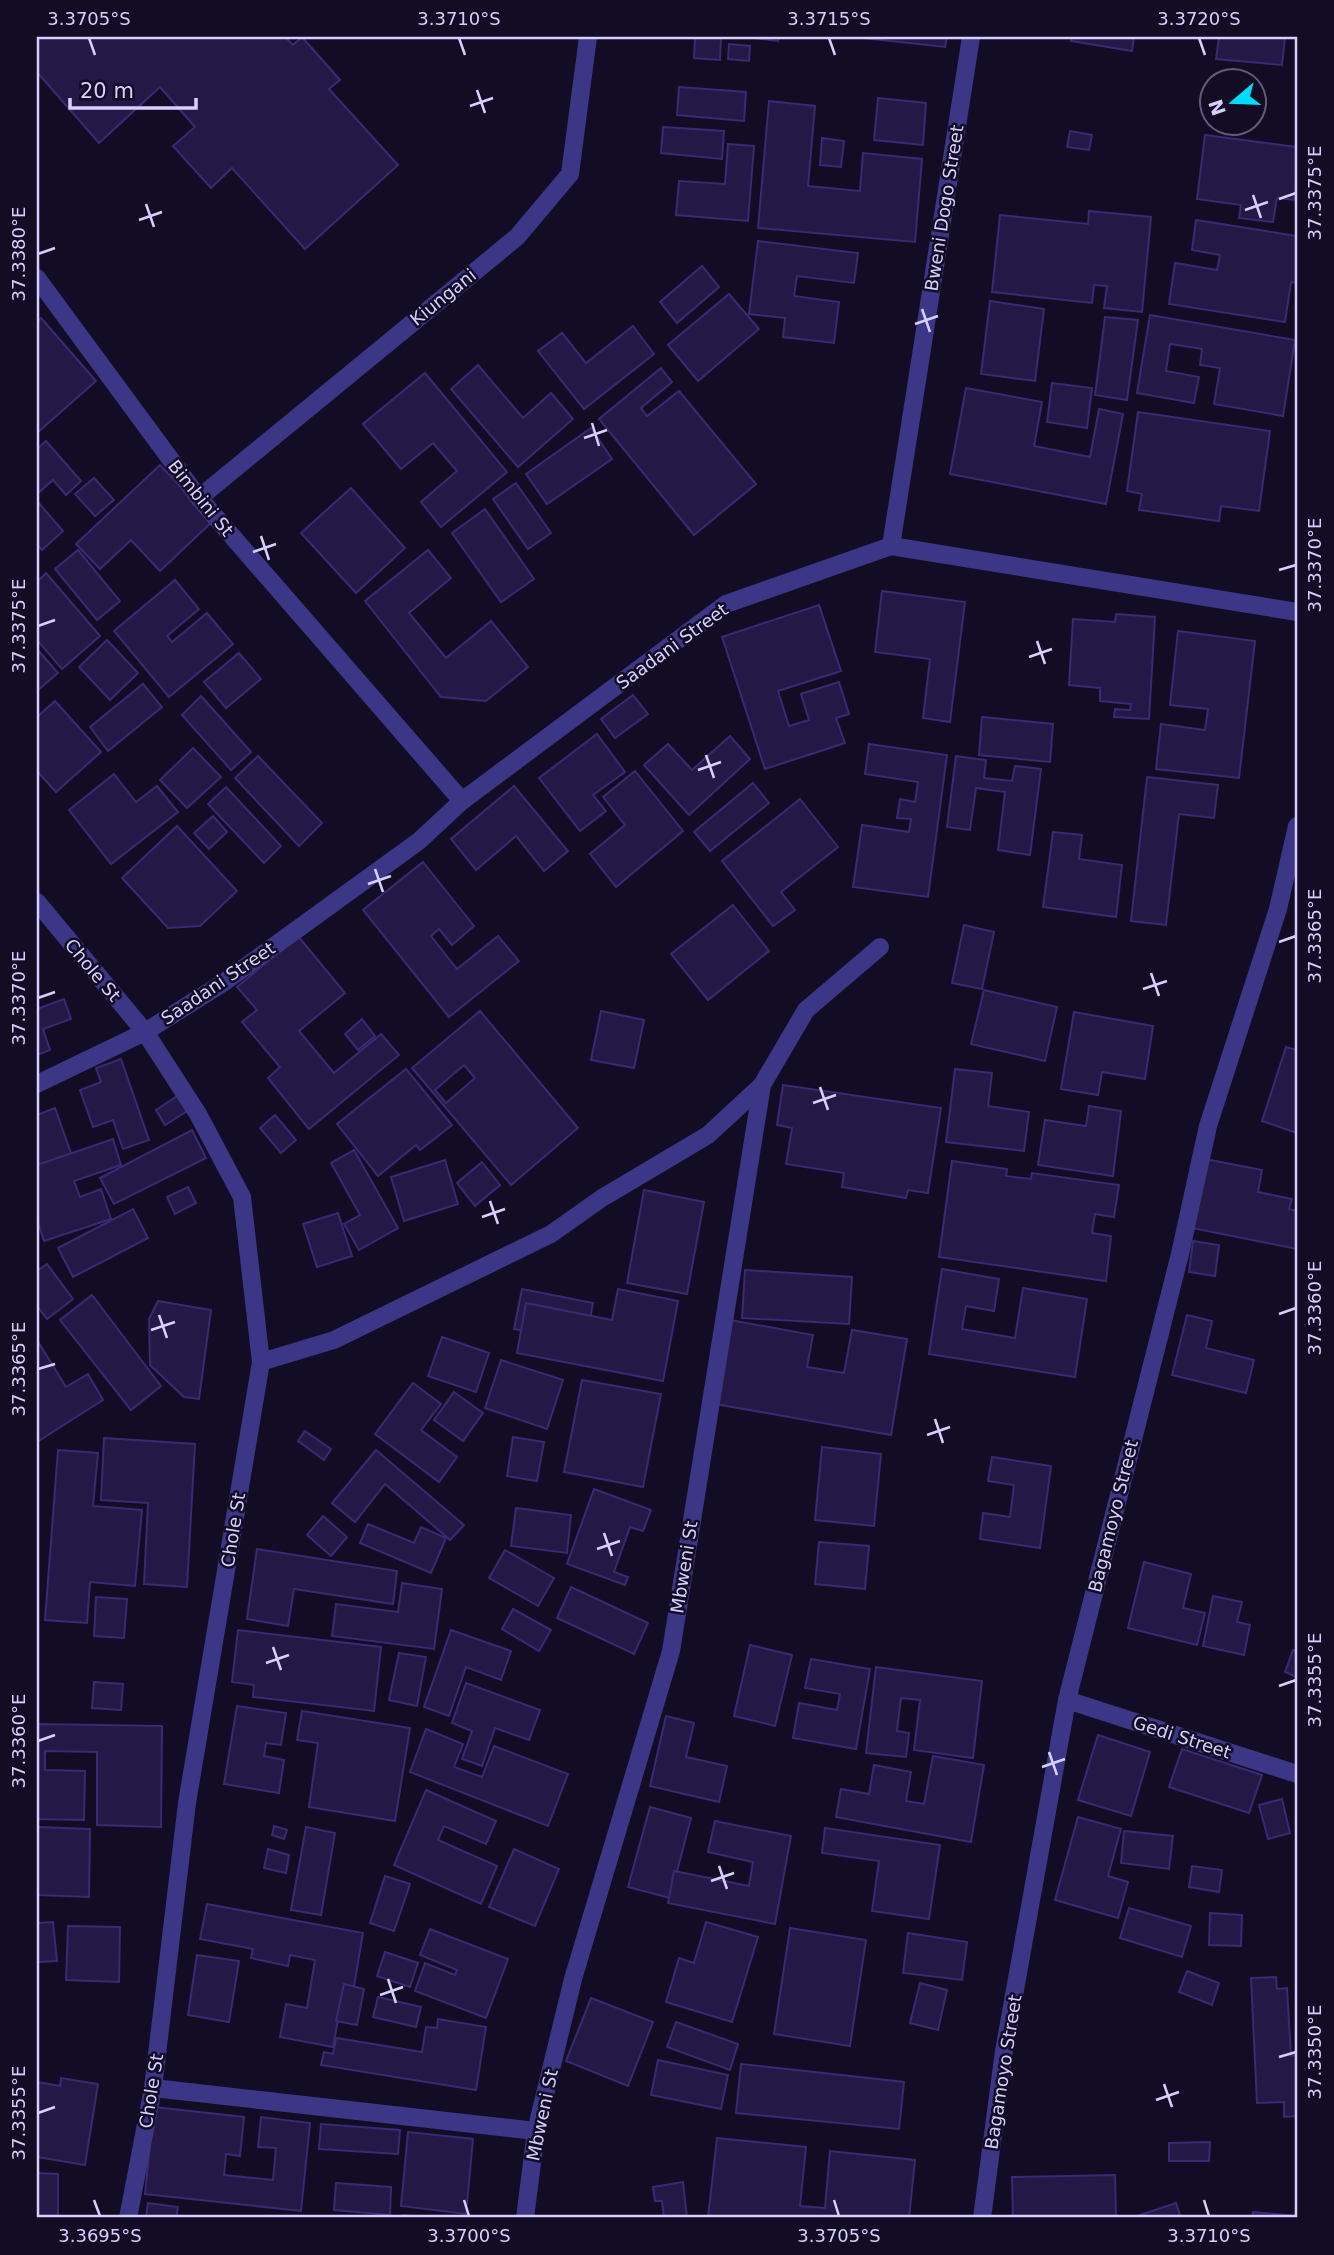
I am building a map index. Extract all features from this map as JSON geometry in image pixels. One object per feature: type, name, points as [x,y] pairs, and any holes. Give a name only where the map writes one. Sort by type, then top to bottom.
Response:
[{"type":"street","name":"Kiungani","points":[[199,498],[526,226],[570,174],[588,37]]},
{"type":"street","name":"Bweni Dogo Street","points":[[891,546],[971,37]]},
{"type":"street","name":"Bimbini St","points":[[37,278],[199,498],[462,801]]},
{"type":"street","name":"Saadani Street","points":[[37,1084],[145,1031],[223,983],[419,841],[462,801],[726,604],[891,546],[1297,612]]},
{"type":"street","name":"Bagamoyo Street","points":[[982,2218],[1004,2052],[1067,1700],[1180,1254],[1208,1126],[1232,1043],[1278,909],[1297,826]]},
{"type":"street","name":"Chole St","points":[[37,902],[145,1031],[198,1114],[242,1197],[261,1362],[187,1803],[153,2088],[128,2218]]},
{"type":"street","name":"Mbweni St","points":[[525,2218],[536,2131],[573,1979],[671,1651],[762,1085],[806,1010],[880,947]]},
{"type":"street","points":[[261,1362],[334,1340],[551,1234],[602,1198],[708,1135],[762,1085]]},
{"type":"street","name":"Gedi Street","points":[[1067,1700],[1297,1774]]},
{"type":"street","points":[[153,2088],[536,2131]]},
{"type":"building","points":[[37,37],[285,37],[293,45],[302,37],[340,80],[329,89],[398,165],[305,249],[232,168],[211,188],[173,146],[195,127],[160,87],[99,143],[37,72]]},
{"type":"building","points":[[695,37],[721,38],[720,60],[694,58]]},
{"type":"building","points":[[746,37],[779,37],[778,41]]},
{"type":"building","points":[[854,37],[947,37],[945,47]]},
{"type":"building","points":[[1072,37],[1134,37],[1132,51],[1071,41]]},
{"type":"building","points":[[1219,37],[1285,37],[1282,65],[1216,59]]},
{"type":"building","points":[[729,44],[750,46],[749,61],[728,59]]},
{"type":"building","points":[[679,87],[746,92],[744,121],[677,115]]},
{"type":"building","points":[[878,98],[926,103],[923,145],[874,140]]},
{"type":"building","points":[[769,101],[815,106],[808,186],[860,191],[863,153],[922,159],[915,242],[758,228]]},
{"type":"building","points":[[663,127],[724,131],[722,159],[661,153]]},
{"type":"building","points":[[1070,131],[1092,135],[1089,150],[1067,147]]},
{"type":"building","points":[[1205,136],[1297,147],[1295,200],[1277,198],[1273,222],[1239,218],[1241,205],[1197,199]]},
{"type":"building","points":[[822,138],[844,141],[841,167],[820,165]]},
{"type":"building","points":[[728,144],[754,146],[748,221],[676,215],[679,181],[725,184]]},
{"type":"building","points":[[1089,211],[1151,217],[1142,312],[1104,308],[1107,286],[1094,285],[1092,303],[992,292],[1000,215],[1088,224]]},
{"type":"building","points":[[1196,220],[1297,236],[1297,283],[1291,282],[1285,322],[1169,304],[1175,263],[1217,270],[1220,255],[1192,250]]},
{"type":"building","points":[[758,241],[858,253],[854,283],[797,276],[794,296],[839,302],[834,343],[783,337],[785,318],[749,314]]},
{"type":"building","points":[[702,266],[719,287],[677,323],[660,302]]},
{"type":"building","points":[[729,294],[759,329],[698,381],[668,345]]},
{"type":"building","points":[[990,301],[1044,309],[1035,381],[981,374]]},
{"type":"building","points":[[1150,315],[1295,340],[1283,416],[1214,404],[1220,368],[1200,365],[1202,349],[1184,346],[1170,344],[1166,371],[1199,377],[1194,403],[1137,393]]},
{"type":"building","points":[[1105,317],[1138,320],[1127,400],[1095,395]]},
{"type":"building","points":[[41,318],[96,381],[37,433],[37,322]]},
{"type":"building","points":[[633,326],[654,354],[584,409],[538,351],[562,333],[586,363]]},
{"type":"building","points":[[478,365],[523,418],[551,393],[573,419],[518,467],[451,389]]},
{"type":"building","points":[[661,368],[672,382],[641,408],[647,416],[679,391],[756,484],[694,535],[599,419]]},
{"type":"building","points":[[425,373],[507,472],[441,527],[421,502],[457,471],[433,443],[401,469],[363,424]]},
{"type":"building","points":[[1052,383],[1092,388],[1087,428],[1047,422]]},
{"type":"building","points":[[966,388],[1042,402],[1034,446],[1090,457],[1099,409],[1123,414],[1106,504],[950,474]]},
{"type":"building","points":[[1138,412],[1270,431],[1259,511],[1221,506],[1219,521],[1139,510],[1142,494],[1127,491]]},
{"type":"building","points":[[591,428],[612,459],[547,504],[526,474]]},
{"type":"building","points":[[46,441],[81,481],[66,495],[53,480],[37,494],[37,449]]},
{"type":"building","points":[[160,465],[213,521],[160,571],[131,540],[100,569],[76,544]]},
{"type":"building","points":[[94,478],[114,500],[95,516],[75,494]]},
{"type":"building","points":[[516,483],[551,533],[528,549],[493,499]]},
{"type":"building","points":[[351,488],[405,548],[356,593],[301,533]]},
{"type":"building","points":[[37,501],[63,531],[42,550],[37,544]]},
{"type":"building","points":[[485,509],[534,579],[501,602],[452,533]]},
{"type":"building","points":[[78,550],[120,601],[97,620],[55,569]]},
{"type":"building","points":[[428,550],[451,578],[409,613],[446,658],[491,621],[528,667],[486,701],[441,697],[365,601]]},
{"type":"building","points":[[46,573],[100,636],[62,669],[37,640],[37,582]]},
{"type":"building","points":[[175,580],[199,609],[167,636],[172,642],[207,613],[233,644],[169,697],[114,631]]},
{"type":"building","points":[[882,591],[965,602],[950,722],[923,718],[930,659],[875,652]]},
{"type":"building","points":[[819,605],[841,671],[778,691],[789,726],[809,720],[801,694],[839,682],[849,714],[836,718],[845,743],[765,769],[722,637]]},
{"type":"building","points":[[1116,614],[1155,617],[1149,719],[1114,717],[1115,709],[1130,710],[1131,704],[1100,701],[1100,688],[1069,685],[1073,619],[1115,622]]},
{"type":"building","points":[[1178,631],[1255,641],[1239,778],[1156,769],[1161,724],[1205,730],[1208,709],[1170,705]]},
{"type":"building","points":[[107,640],[138,673],[110,700],[79,667]]},
{"type":"building","points":[[37,649],[58,673],[37,691]]},
{"type":"building","points":[[239,653],[261,679],[226,708],[204,682]]},
{"type":"building","points":[[143,684],[162,707],[108,751],[90,727]]},
{"type":"building","points":[[633,695],[648,714],[615,738],[601,719]]},
{"type":"building","points":[[201,696],[251,752],[231,770],[182,715]]},
{"type":"building","points":[[55,701],[101,752],[56,792],[37,771],[37,717]]},
{"type":"building","points":[[982,717],[1053,724],[1050,762],[979,755]]},
{"type":"building","points":[[597,734],[625,772],[593,795],[606,811],[580,831],[539,778]]},
{"type":"building","points":[[730,736],[750,759],[689,815],[644,765],[668,744],[692,770]]},
{"type":"building","points":[[869,744],[947,755],[928,897],[853,887],[862,825],[909,832],[911,819],[897,818],[900,799],[915,802],[918,782],[865,774]]},
{"type":"building","points":[[193,748],[221,777],[187,808],[160,780]]},
{"type":"building","points":[[258,756],[322,823],[299,846],[235,778]]},
{"type":"building","points":[[956,756],[986,760],[984,778],[1012,781],[1015,766],[1041,769],[1030,855],[998,850],[1005,792],[976,788],[970,830],[947,827]]},
{"type":"building","points":[[635,771],[683,831],[616,887],[590,854],[625,825],[603,797]]},
{"type":"building","points":[[114,774],[136,802],[157,786],[178,812],[111,864],[69,810]]},
{"type":"building","points":[[1147,777],[1218,785],[1214,818],[1179,814],[1166,925],[1131,921]]},
{"type":"building","points":[[753,783],[769,803],[710,851],[694,832]]},
{"type":"building","points":[[514,786],[568,851],[544,871],[516,836],[476,870],[451,839]]},
{"type":"building","points":[[226,787],[281,846],[264,863],[208,804]]},
{"type":"building","points":[[800,799],[838,847],[781,892],[795,910],[773,926],[722,861]]},
{"type":"building","points":[[213,816],[227,832],[209,849],[194,833]]},
{"type":"building","points":[[177,826],[237,891],[200,926],[168,928],[122,878]]},
{"type":"building","points":[[1053,832],[1082,835],[1079,859],[1122,865],[1116,917],[1043,907]]},
{"type":"building","points":[[423,862],[474,926],[452,945],[439,929],[431,936],[457,969],[498,936],[519,961],[449,1017],[363,910]]},
{"type":"building","points":[[733,905],[769,951],[708,1000],[671,954]]},
{"type":"building","points":[[964,925],[994,932],[982,989],[952,983]]},
{"type":"building","points":[[298,936],[345,993],[299,1031],[334,1073],[381,1034],[399,1055],[309,1129],[268,1078],[280,1067],[242,1022],[257,1010],[237,987]]},
{"type":"building","points":[[984,990],[1057,1007],[1045,1061],[971,1044]]},
{"type":"building","points":[[64,999],[71,1019],[43,1029],[50,1050],[37,1055],[37,1009]]},
{"type":"building","points":[[480,1011],[578,1128],[511,1185],[412,1068]],"holes":[[[464,1065],[475,1078],[446,1103],[435,1090]]]},
{"type":"building","points":[[601,1011],[644,1020],[634,1068],[591,1060]]},
{"type":"building","points":[[1074,1012],[1153,1026],[1145,1079],[1102,1072],[1098,1095],[1061,1089]]},
{"type":"building","points":[[362,1019],[375,1036],[358,1050],[345,1034]]},
{"type":"building","points":[[1286,1047],[1297,1050],[1297,1133],[1262,1121]]},
{"type":"building","points":[[121,1059],[149,1140],[123,1149],[113,1120],[93,1127],[80,1090],[101,1082],[96,1068]]},
{"type":"building","points":[[406,1069],[452,1125],[420,1150],[416,1145],[378,1176],[337,1124]]},
{"type":"building","points":[[955,1069],[992,1073],[988,1106],[1029,1112],[1024,1151],[946,1142]]},
{"type":"building","points":[[783,1085],[941,1108],[928,1193],[908,1190],[906,1198],[842,1187],[844,1173],[786,1164],[792,1128],[777,1125]]},
{"type":"building","points":[[182,1093],[192,1108],[165,1125],[156,1110]]},
{"type":"building","points":[[1089,1106],[1121,1111],[1113,1176],[1038,1165],[1045,1120],[1086,1126]]},
{"type":"building","points":[[55,1108],[72,1156],[49,1164],[60,1194],[37,1202],[37,1115]]},
{"type":"building","points":[[275,1115],[296,1140],[281,1153],[260,1128]]},
{"type":"building","points":[[192,1130],[206,1158],[114,1204],[100,1178]]},
{"type":"building","points":[[113,1139],[121,1165],[74,1181],[80,1197],[101,1189],[111,1219],[44,1241],[37,1219],[37,1165]]},
{"type":"building","points":[[354,1150],[398,1228],[359,1250],[344,1224],[360,1215],[331,1163]]},
{"type":"building","points":[[1205,1159],[1262,1170],[1258,1192],[1292,1199],[1289,1209],[1297,1211],[1297,1249],[1192,1228]]},
{"type":"building","points":[[445,1160],[458,1204],[404,1221],[391,1177]]},
{"type":"building","points":[[952,1161],[1007,1169],[1006,1176],[1031,1179],[1032,1173],[1119,1185],[1114,1217],[1095,1214],[1092,1233],[1111,1236],[1106,1281],[939,1257]]},
{"type":"building","points":[[482,1162],[500,1185],[475,1206],[457,1183]]},
{"type":"building","points":[[188,1187],[196,1203],[175,1214],[167,1197]]},
{"type":"building","points":[[644,1190],[704,1202],[687,1294],[627,1283]]},
{"type":"building","points":[[133,1209],[148,1238],[73,1277],[58,1248]]},
{"type":"building","points":[[338,1213],[352,1256],[317,1267],[303,1224]]},
{"type":"building","points":[[1193,1241],[1219,1245],[1215,1276],[1189,1272]]},
{"type":"building","points":[[47,1264],[73,1299],[47,1319],[37,1306],[37,1271]]},
{"type":"building","points":[[942,1269],[999,1279],[994,1311],[966,1306],[962,1329],[1015,1338],[1023,1288],[1087,1299],[1075,1377],[929,1354]]},
{"type":"building","points":[[745,1270],[852,1277],[849,1324],[742,1318]]},
{"type":"building","points":[[522,1289],[593,1303],[586,1342],[514,1329]]},
{"type":"building","points":[[618,1289],[678,1301],[663,1381],[517,1353],[526,1303],[612,1320]]},
{"type":"building","points":[[92,1295],[161,1386],[131,1410],[60,1320]]},
{"type":"building","points":[[158,1301],[211,1310],[199,1399],[184,1397],[150,1365],[149,1319]]},
{"type":"building","points":[[1187,1315],[1212,1321],[1206,1348],[1254,1360],[1246,1393],[1172,1375]]},
{"type":"building","points":[[730,1320],[813,1335],[807,1367],[844,1373],[852,1330],[907,1339],[891,1435],[715,1404]]},
{"type":"building","points":[[442,1337],[489,1353],[476,1392],[428,1376]]},
{"type":"building","points":[[37,1340],[66,1387],[88,1374],[103,1400],[37,1442]]},
{"type":"building","points":[[501,1360],[563,1380],[547,1429],[485,1408]]},
{"type":"building","points":[[582,1380],[661,1394],[643,1487],[564,1472]]},
{"type":"building","points":[[413,1383],[441,1404],[421,1430],[457,1457],[439,1482],[375,1434]]},
{"type":"building","points":[[454,1392],[483,1413],[463,1441],[434,1420]]},
{"type":"building","points":[[305,1431],[331,1449],[324,1460],[298,1441]]},
{"type":"building","points":[[513,1437],[544,1442],[537,1481],[507,1476]]},
{"type":"building","points":[[104,1438],[195,1444],[187,1587],[144,1584],[148,1503],[101,1500]]},
{"type":"building","points":[[822,1447],[881,1454],[874,1526],[815,1520]]},
{"type":"building","points":[[58,1450],[98,1453],[93,1506],[142,1510],[135,1586],[90,1582],[87,1623],[45,1620]]},
{"type":"building","points":[[376,1450],[464,1525],[450,1540],[385,1484],[355,1522],[332,1503]]},
{"type":"building","points":[[992,1457],[1051,1466],[1040,1548],[980,1539],[983,1513],[1010,1517],[1014,1485],[988,1481]]},
{"type":"building","points":[[594,1489],[651,1510],[643,1531],[630,1527],[614,1572],[628,1577],[625,1585],[567,1564]]},
{"type":"building","points":[[516,1508],[571,1515],[567,1553],[511,1546]]},
{"type":"building","points":[[323,1516],[347,1537],[331,1556],[307,1535]]},
{"type":"building","points":[[368,1524],[414,1543],[421,1527],[446,1538],[431,1573],[360,1543]]},
{"type":"building","points":[[819,1542],[869,1546],[865,1589],[815,1584]]},
{"type":"building","points":[[257,1549],[397,1571],[393,1604],[294,1589],[288,1626],[247,1619]]},
{"type":"building","points":[[505,1550],[554,1578],[538,1606],[489,1578]]},
{"type":"building","points":[[1144,1562],[1191,1574],[1183,1608],[1205,1613],[1197,1645],[1128,1628]]},
{"type":"building","points":[[402,1583],[442,1589],[434,1649],[332,1636],[336,1604],[398,1612]]},
{"type":"building","points":[[571,1587],[648,1623],[634,1654],[557,1618]]},
{"type":"building","points":[[1213,1596],[1242,1602],[1237,1622],[1250,1625],[1244,1655],[1203,1646]]},
{"type":"building","points":[[96,1597],[127,1599],[124,1638],[94,1636]]},
{"type":"building","points":[[513,1609],[551,1630],[539,1651],[502,1629]]},
{"type":"building","points":[[238,1630],[381,1647],[374,1711],[253,1697],[254,1685],[232,1682]]},
{"type":"building","points":[[451,1630],[511,1651],[501,1680],[466,1667],[449,1716],[424,1707]]},
{"type":"building","points":[[750,1645],[792,1655],[775,1726],[734,1716]]},
{"type":"building","points":[[1293,1650],[1297,1651],[1297,1677],[1285,1672]]},
{"type":"building","points":[[399,1653],[426,1657],[417,1706],[389,1700]]},
{"type":"building","points":[[811,1659],[870,1669],[856,1749],[793,1738],[799,1703],[837,1710],[840,1694],[805,1688]]},
{"type":"building","points":[[876,1667],[982,1681],[973,1758],[914,1750],[920,1700],[901,1698],[897,1731],[909,1733],[906,1757],[866,1753]]},
{"type":"building","points":[[94,1682],[123,1684],[121,1710],[92,1708]]},
{"type":"building","points":[[466,1683],[540,1710],[529,1740],[495,1728],[482,1766],[462,1759],[472,1731],[452,1723]]},
{"type":"building","points":[[237,1706],[286,1713],[281,1745],[266,1743],[264,1756],[284,1760],[279,1793],[224,1784]]},
{"type":"building","points":[[302,1711],[410,1728],[395,1821],[309,1807],[318,1743],[297,1740]]},
{"type":"building","points":[[666,1716],[694,1723],[686,1757],[727,1766],[719,1802],[650,1786]]},
{"type":"building","points":[[37,1724],[162,1726],[161,1827],[97,1825],[97,1752],[45,1751],[45,1770],[85,1771],[84,1820],[37,1819]]},
{"type":"building","points":[[426,1729],[463,1744],[454,1767],[482,1777],[494,1746],[568,1774],[548,1826],[410,1772]]},
{"type":"building","points":[[1098,1735],[1150,1752],[1131,1816],[1078,1800]]},
{"type":"building","points":[[1182,1749],[1262,1775],[1249,1813],[1169,1787]]},
{"type":"building","points":[[933,1756],[984,1765],[971,1842],[836,1817],[841,1789],[869,1794],[874,1765],[911,1772],[906,1801],[924,1804]]},
{"type":"building","points":[[426,1790],[496,1821],[486,1844],[444,1826],[438,1840],[497,1866],[481,1904],[394,1865]]},
{"type":"building","points":[[1282,1799],[1290,1833],[1268,1839],[1259,1805]]},
{"type":"building","points":[[650,1807],[691,1818],[670,1898],[628,1887]]},
{"type":"building","points":[[1078,1817],[1121,1829],[1108,1876],[1128,1882],[1118,1918],[1055,1900]]},
{"type":"building","points":[[715,1821],[791,1836],[775,1924],[668,1903],[674,1871],[749,1886],[753,1862],[708,1852]]},
{"type":"building","points":[[274,1826],[287,1830],[284,1839],[272,1835]]},
{"type":"building","points":[[37,1827],[90,1829],[89,1897],[37,1895]]},
{"type":"building","points":[[306,1827],[335,1833],[321,1915],[291,1910]]},
{"type":"building","points":[[825,1828],[940,1845],[929,1919],[872,1911],[879,1861],[822,1853]]},
{"type":"building","points":[[1124,1831],[1173,1836],[1169,1869],[1121,1863]]},
{"type":"building","points":[[268,1849],[289,1855],[286,1873],[264,1868]]},
{"type":"building","points":[[514,1849],[559,1869],[535,1926],[489,1907]]},
{"type":"building","points":[[1192,1866],[1222,1870],[1219,1892],[1189,1887]]},
{"type":"building","points":[[385,1876],[410,1884],[394,1931],[370,1923]]},
{"type":"building","points":[[207,1904],[363,1933],[350,2010],[340,2009],[333,2047],[280,2037],[286,2004],[307,2008],[315,1960],[290,1955],[288,1966],[251,1958],[253,1949],[200,1939]]},
{"type":"building","points":[[1129,1908],[1191,1926],[1182,1957],[1120,1938]]},
{"type":"building","points":[[1210,1913],[1242,1915],[1241,1946],[1209,1945]]},
{"type":"building","points":[[53,1922],[57,1961],[37,1962],[37,1923]]},
{"type":"building","points":[[706,1922],[758,1937],[732,2022],[666,2002],[679,1958],[694,1963]]},
{"type":"building","points":[[68,1926],[120,1927],[119,1982],[66,1980]]},
{"type":"building","points":[[790,1928],[866,1940],[850,2046],[774,2034]]},
{"type":"building","points":[[430,1929],[508,1959],[486,2018],[415,1991],[425,1963],[455,1975],[457,1970],[420,1955]]},
{"type":"building","points":[[908,1933],[967,1942],[962,1980],[903,1973]]},
{"type":"building","points":[[385,1952],[418,1963],[410,1987],[377,1976]]},
{"type":"building","points":[[197,1955],[239,1961],[229,2022],[188,2015]]},
{"type":"building","points":[[1187,1971],[1219,1983],[1212,2005],[1179,1992]]},
{"type":"building","points":[[1276,1977],[1277,1989],[1287,1988],[1291,2056],[1297,2055],[1297,2116],[1284,2117],[1284,2102],[1257,2103],[1251,1978]]},
{"type":"building","points":[[920,1983],[947,1990],[938,2030],[910,2023]]},
{"type":"building","points":[[344,1984],[364,1989],[357,2025],[336,2021]]},
{"type":"building","points":[[378,1997],[421,2007],[416,2027],[373,2017]]},
{"type":"building","points":[[591,1998],[653,2022],[628,2086],[566,2061]]},
{"type":"building","points":[[438,2019],[486,2027],[476,2090],[321,2065],[324,2052],[333,2054],[336,2038],[422,2052],[426,2027],[437,2028]]},
{"type":"building","points":[[676,2022],[738,2044],[730,2070],[667,2047]]},
{"type":"building","points":[[658,2060],[728,2075],[721,2109],[651,2095]]},
{"type":"building","points":[[741,2064],[904,2082],[899,2129],[736,2113]]},
{"type":"building","points":[[61,2078],[98,2084],[85,2165],[37,2157],[37,2082],[60,2086]]},
{"type":"building","points":[[154,2107],[244,2117],[240,2156],[226,2154],[224,2175],[273,2180],[276,2148],[258,2147],[261,2117],[310,2123],[301,2211],[145,2194]]},
{"type":"building","points":[[321,2124],[400,2130],[398,2154],[319,2149]]},
{"type":"building","points":[[408,2132],[473,2139],[466,2214],[401,2206]]},
{"type":"building","points":[[717,2138],[806,2147],[800,2206],[825,2208],[830,2151],[915,2160],[909,2218],[708,2218]]},
{"type":"building","points":[[1210,2142],[1209,2161],[1169,2161],[1169,2143]]},
{"type":"building","points":[[37,2173],[58,2174],[58,2218],[37,2218]]},
{"type":"building","points":[[1115,2175],[1116,2218],[1013,2218],[1012,2177]]},
{"type":"building","points":[[683,2182],[687,2218],[664,2218],[662,2201],[655,2201],[653,2187]]},
{"type":"building","points":[[336,2183],[391,2187],[390,2215],[334,2210]]},
{"type":"building","points":[[148,2203],[178,2207],[176,2218],[146,2218]]},
{"type":"building","points":[[1176,2203],[1181,2218],[1131,2218]]},
{"type":"building","points":[[1253,2212],[1297,2216],[1297,2218],[1253,2218]]},
{"type":"building","points":[[403,2215],[423,2217],[423,2218],[403,2218]]}]
